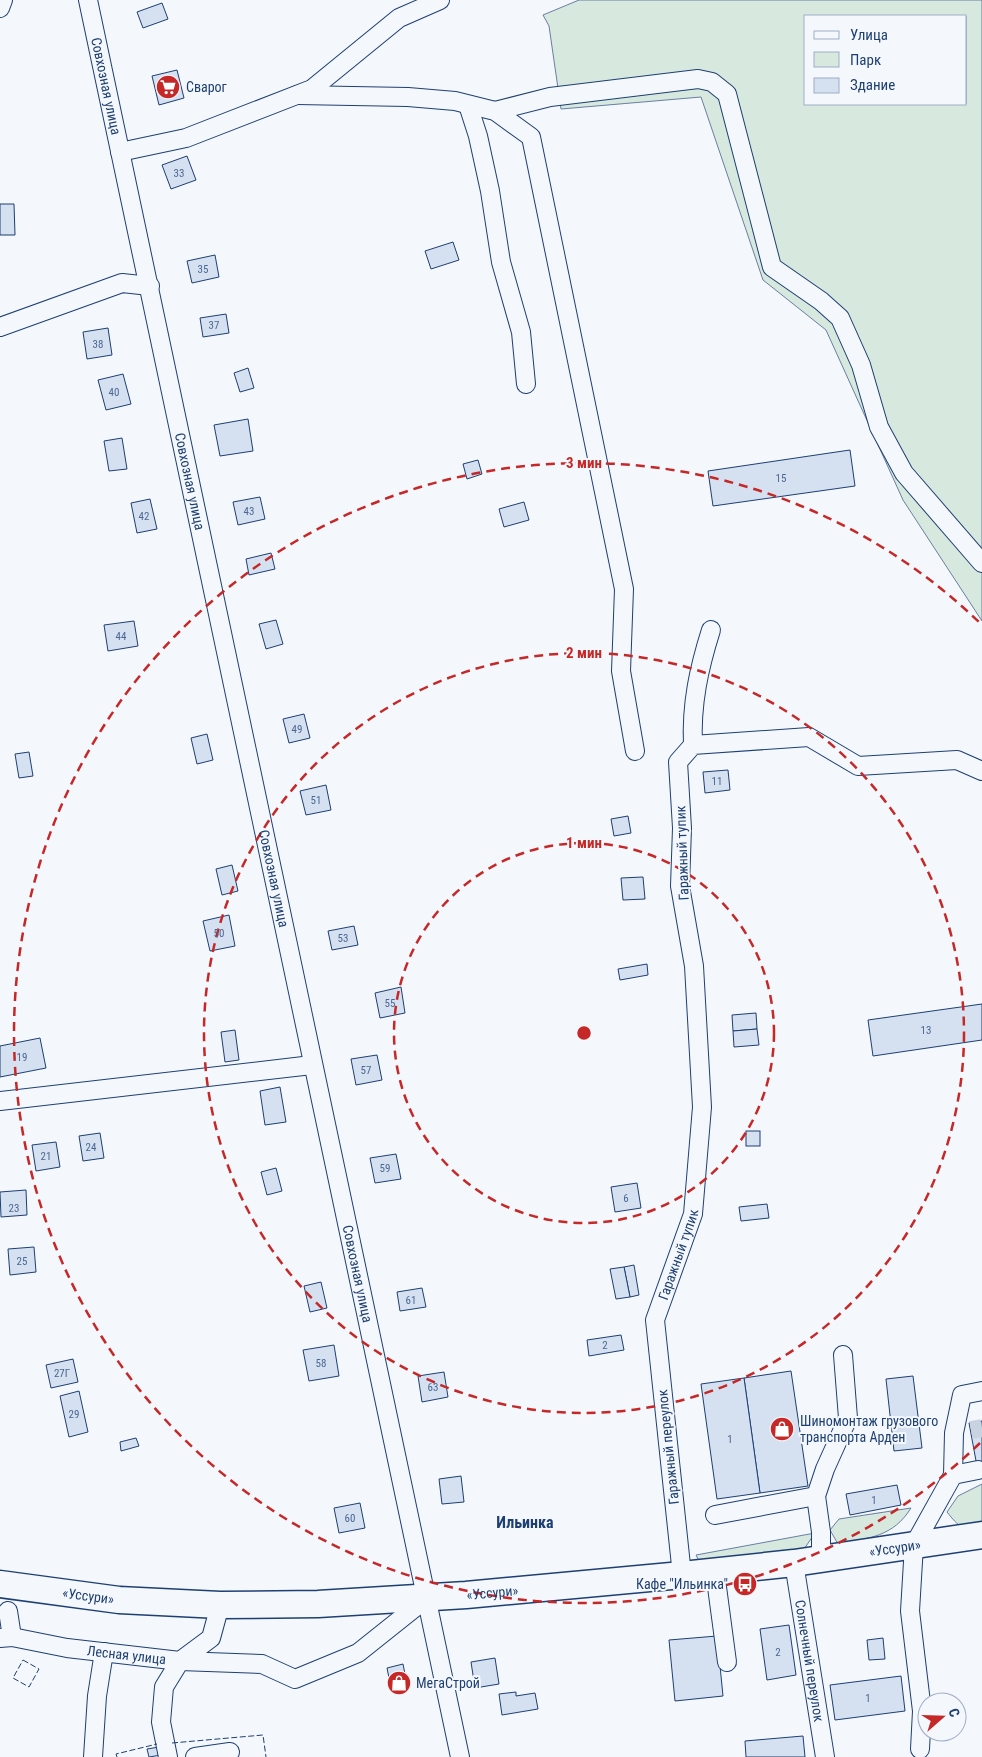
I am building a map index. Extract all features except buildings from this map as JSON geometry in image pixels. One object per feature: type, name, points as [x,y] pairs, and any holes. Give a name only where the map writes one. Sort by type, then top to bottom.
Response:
[{"type":"highway","name":"«Уссури»","points":[[0,1584],[119,1600],[220,1606],[318,1604],[427,1598],[715,1572],[794,1563],[982,1535]]},
{"type":"street","points":[[0,8],[3,0]]},
{"type":"street","name":"Совхозная улица","points":[[88,0],[460,1757]]},
{"type":"street","points":[[120,152],[186,138],[312,89],[399,18],[440,0]]},
{"type":"street","points":[[495,111],[550,97],[698,79],[712,82],[727,94],[772,267],[821,301],[840,318],[861,365],[879,427],[904,473],[982,563]]},
{"type":"street","points":[[297,95],[408,97],[468,105],[495,111],[531,137],[624,589],[621,671],[635,751]]},
{"type":"street","points":[[468,105],[478,136],[490,191],[501,262],[521,332],[526,384]]},
{"type":"street","points":[[0,327],[122,283],[150,286]]},
{"type":"street","points":[[711,630],[699,670],[692,719],[692,745],[809,737],[858,766],[957,760],[982,771]]},
{"type":"street","name":"Гаражный тупик","points":[[655,1320],[693,1214],[702,1107],[694,966],[680,886],[682,828],[678,762],[692,745]]},
{"type":"street","points":[[0,1101],[312,1064]]},
{"type":"street","name":"Гаражный переулок","points":[[655,1320],[682,1575]]},
{"type":"street","points":[[821,1559],[821,1532],[816,1496],[825,1469],[848,1418],[843,1355]]},
{"type":"street","points":[[920,1749],[922,1712],[910,1611],[914,1545],[952,1475],[962,1431],[962,1395],[982,1391]]},
{"type":"street","points":[[952,1475],[978,1470]]},
{"type":"street","points":[[714,1515],[816,1496]]},
{"type":"street","name":"Солнечный переулок","points":[[794,1563],[825,1757]]},
{"type":"street","points":[[715,1572],[727,1662]]},
{"type":"street","points":[[168,1757],[160,1722],[164,1687],[180,1661],[262,1664],[295,1679],[358,1653],[427,1598]]},
{"type":"street","name":"Лесная улица","points":[[6,1637],[67,1648],[180,1661],[211,1638],[220,1606]]},
{"type":"street","points":[[6,1637],[8,1610]]},
{"type":"street","points":[[93,1757],[97,1696],[104,1652]]},
{"type":"street","points":[[195,1757],[230,1752]]},
{"type":"green space","points":[[579,0],[982,0],[982,621],[903,500],[826,330],[763,280],[701,97],[561,109],[549,26],[543,15]]},
{"type":"green space","points":[[982,1484],[982,1529],[966,1529],[958,1524],[947,1512],[958,1496]]},
{"type":"green space","points":[[911,1508],[904,1518],[888,1531],[870,1538],[838,1544],[830,1530],[839,1519]]},
{"type":"green space","points":[[815,1533],[802,1552],[699,1561],[696,1555]]},
{"type":"tunnel","points":[[971,1430],[982,1428]]},
{"type":"fence","points":[[23,1660],[39,1669],[29,1687],[13,1678],[23,1660]]},
{"type":"fence","points":[[172,1743],[263,1735],[266,1757]]},
{"type":"fence","points":[[117,1757],[116,1754],[157,1744]]},
{"type":"place","name":"Сварог","points":[[168,87]]},
{"type":"place","name":"Шиномонтаж грузового транспорта Арден","points":[[782,1429]]},
{"type":"place","name":"Кафе \"Ильинка\"","points":[[745,1584]]},
{"type":"place","name":"МегаСтрой","points":[[399,1683]]},
{"type":"district","name":"Ильинка","points":[[525,1522]]}]
